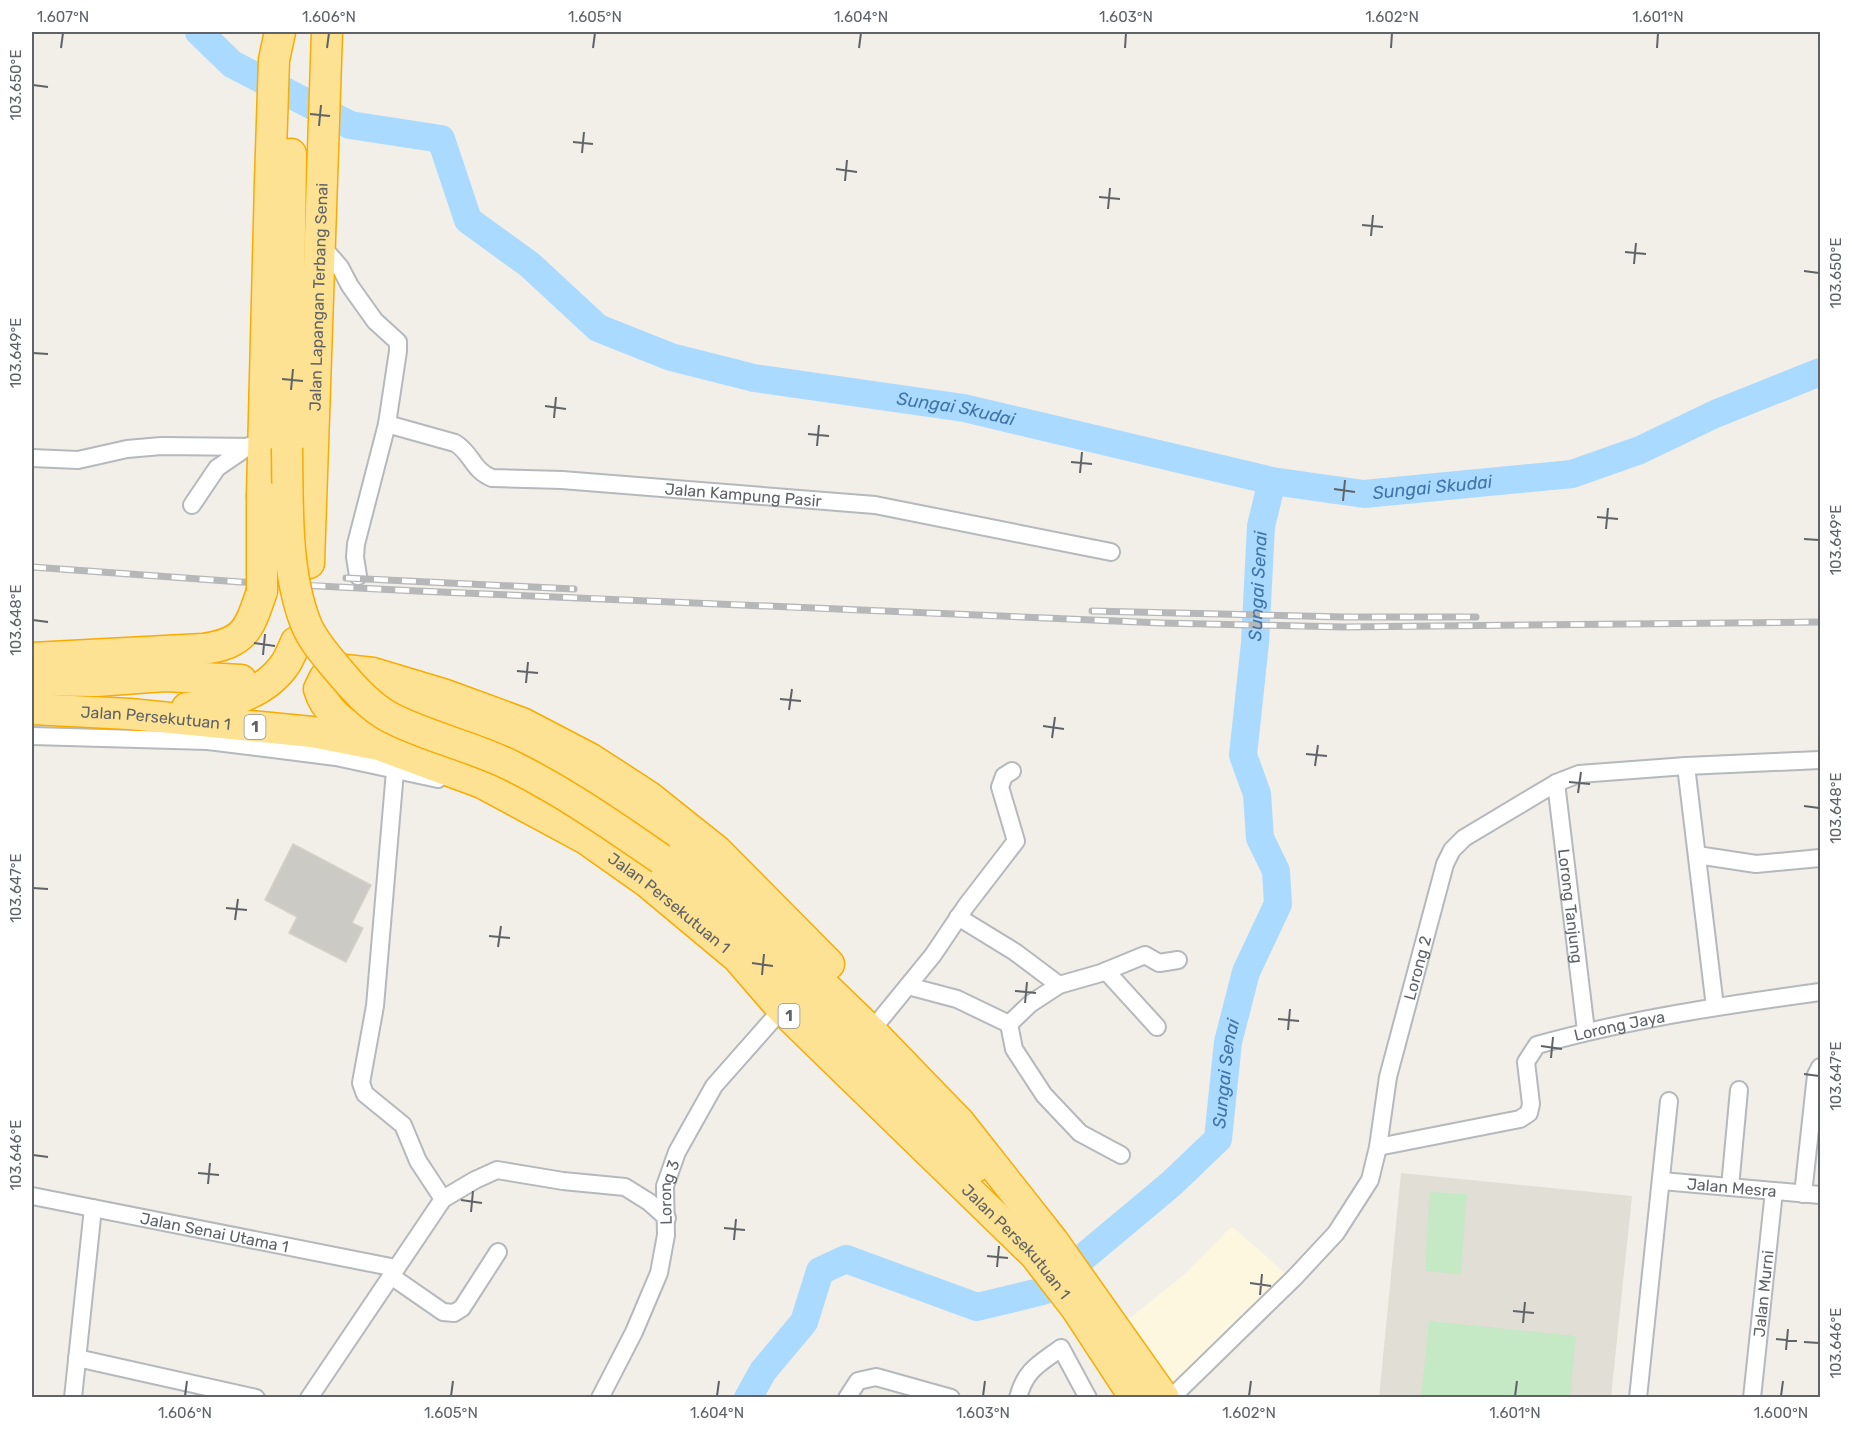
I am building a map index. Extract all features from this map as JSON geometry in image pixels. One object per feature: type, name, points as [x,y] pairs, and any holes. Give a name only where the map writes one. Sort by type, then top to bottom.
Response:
[{"type":"highway","name":"Jalan Lapangan Terbang Senai","points":[[309,563],[327,32]]},
{"type":"highway","points":[[32,658],[225,646],[239,638],[252,622],[262,591],[262,495],[286,46]]},
{"type":"highway","points":[[266,447],[288,519],[296,591],[306,626],[322,651],[344,677],[390,717],[513,766],[581,804],[661,859],[1002,1193],[1044,1248]]},
{"type":"highway","points":[[130,714],[216,706],[243,697],[267,682],[285,664],[296,642],[309,563]]},
{"type":"highway","points":[[309,563],[316,610],[336,644],[375,684]]},
{"type":"highway","points":[[375,684],[336,669],[325,677],[319,689],[322,701],[332,713],[346,725],[379,745]]},
{"type":"highway","name":"Jalan Persekutuan 1","points":[[32,680],[96,681],[165,676],[242,680]]},
{"type":"highway","name":"Jalan Persekutuan 1","points":[[375,684],[443,717],[534,755],[632,811],[705,871],[870,1031],[960,1123],[1044,1248],[1086,1305],[1164,1398]]},
{"type":"highway","name":"Jalan Persekutuan 1","points":[[32,709],[130,714],[312,732],[379,745],[482,783],[522,803],[586,840],[647,882],[737,957],[782,1009],[1044,1248]]},
{"type":"highway","name":"Jalan Persekutuan 1","points":[[1086,1305],[1134,1397]]},
{"type":"street","points":[[320,243],[340,267],[350,286],[375,321],[398,342],[387,424],[356,544],[355,557],[358,576]]},
{"type":"street","name":"Jalan Kampung Pasir","points":[[387,424],[455,443],[464,448],[482,474],[492,478],[562,480],[875,505],[1111,552]]},
{"type":"street","points":[[32,458],[78,460],[127,449],[161,446],[266,447]]},
{"type":"street","points":[[192,505],[217,468],[266,447]]},
{"type":"street","points":[[32,736],[208,741],[336,757],[439,780],[522,803]]},
{"type":"street","points":[[1820,760],[1821,766]]},
{"type":"street","name":"Lorong 2","points":[[1171,1398],[1295,1277],[1336,1233],[1370,1180],[1378,1147],[1388,1077],[1445,864],[1452,850],[1464,838],[1556,783],[1579,774],[1820,760]]},
{"type":"street","points":[[1686,766],[1715,1007]]},
{"type":"street","points":[[395,771],[375,1006],[361,1083],[365,1094],[403,1125],[418,1161],[443,1198]]},
{"type":"street","points":[[870,1031],[933,955],[958,917],[1016,841],[1000,788],[1004,776],[1012,771]]},
{"type":"street","name":"Lorong Tanjung","points":[[1556,783],[1586,1031]]},
{"type":"street","points":[[1697,855],[1756,864],[1821,858]]},
{"type":"street","points":[[958,917],[1015,952],[1059,985]]},
{"type":"street","points":[[1009,1024],[1030,1004],[1059,985],[1145,956],[1159,963],[1178,960]]},
{"type":"street","points":[[1106,971],[1157,1027]]},
{"type":"street","points":[[908,986],[957,999],[1009,1024]]},
{"type":"street","name":"Lorong Jaya","points":[[1378,1147],[1520,1119],[1528,1113],[1531,1104],[1526,1062],[1537,1045],[1586,1031],[1715,1007],[1821,992]]},
{"type":"street","name":"Lorong 3","points":[[600,1398],[634,1332],[659,1274],[667,1218],[665,1186],[677,1152],[714,1086],[782,1009]]},
{"type":"street","points":[[1009,1024],[1014,1049],[1044,1095],[1080,1133],[1121,1155]]},
{"type":"street","points":[[1803,1194],[1816,1075],[1821,1067]]},
{"type":"street","points":[[1730,1187],[1739,1090]]},
{"type":"street","points":[[1638,1398],[1669,1101]]},
{"type":"street","points":[[309,1398],[443,1198],[475,1180],[497,1170],[563,1181],[625,1187],[667,1218]]},
{"type":"street","name":"Jalan Mesra","points":[[1662,1180],[1821,1195]]},
{"type":"street","name":"Jalan Murni","points":[[1752,1398],[1774,1191]]},
{"type":"street","name":"Jalan Senai Utama 1","points":[[32,1196],[394,1272]]},
{"type":"street","points":[[73,1398],[93,1208]]},
{"type":"street","points":[[394,1272],[443,1312],[454,1313],[462,1308],[498,1252]]},
{"type":"street","points":[[1018,1398],[1022,1384],[1032,1368],[1061,1348],[1088,1398]]},
{"type":"street","points":[[77,1358],[256,1398]]},
{"type":"street","points":[[847,1398],[858,1381],[876,1377],[951,1398]]},
{"type":"shaded area","points":[[1401,1173],[1632,1196],[1611,1397],[1379,1398]]},
{"type":"shaded area","points":[[1230,1228],[1234,1228],[1288,1276],[1171,1388],[1125,1322],[1185,1274]]},
{"type":"green space","points":[[1430,1192],[1467,1194],[1461,1274],[1425,1271]]},
{"type":"green space","points":[[1429,1321],[1576,1336],[1570,1397],[1421,1397]]},
{"type":"building","points":[[293,844],[371,885],[352,923],[363,928],[346,962],[289,933],[297,917],[265,900]]},
{"type":"waterway","name":"Sungai Skudai","points":[[199,32],[232,64],[350,125],[441,139],[468,220],[530,265],[598,328],[671,357],[754,378],[964,408],[1272,481],[1364,494],[1572,474],[1640,450],[1715,414],[1820,372]]},
{"type":"waterway","name":"Sungai Senai","points":[[748,1398],[763,1371],[804,1322],[820,1271],[846,1259],[977,1307],[1043,1291],[1171,1184],[1218,1139],[1228,1042],[1246,972],[1278,904],[1276,871],[1260,838],[1257,794],[1243,755],[1255,643],[1261,526],[1272,481]]},
{"type":"railway","points":[[32,567],[241,582],[417,591],[1162,623],[1344,627],[1820,622]]},
{"type":"railway","points":[[346,578],[574,589]]},
{"type":"railway","points":[[1092,611],[1344,617],[1476,617]]}]
